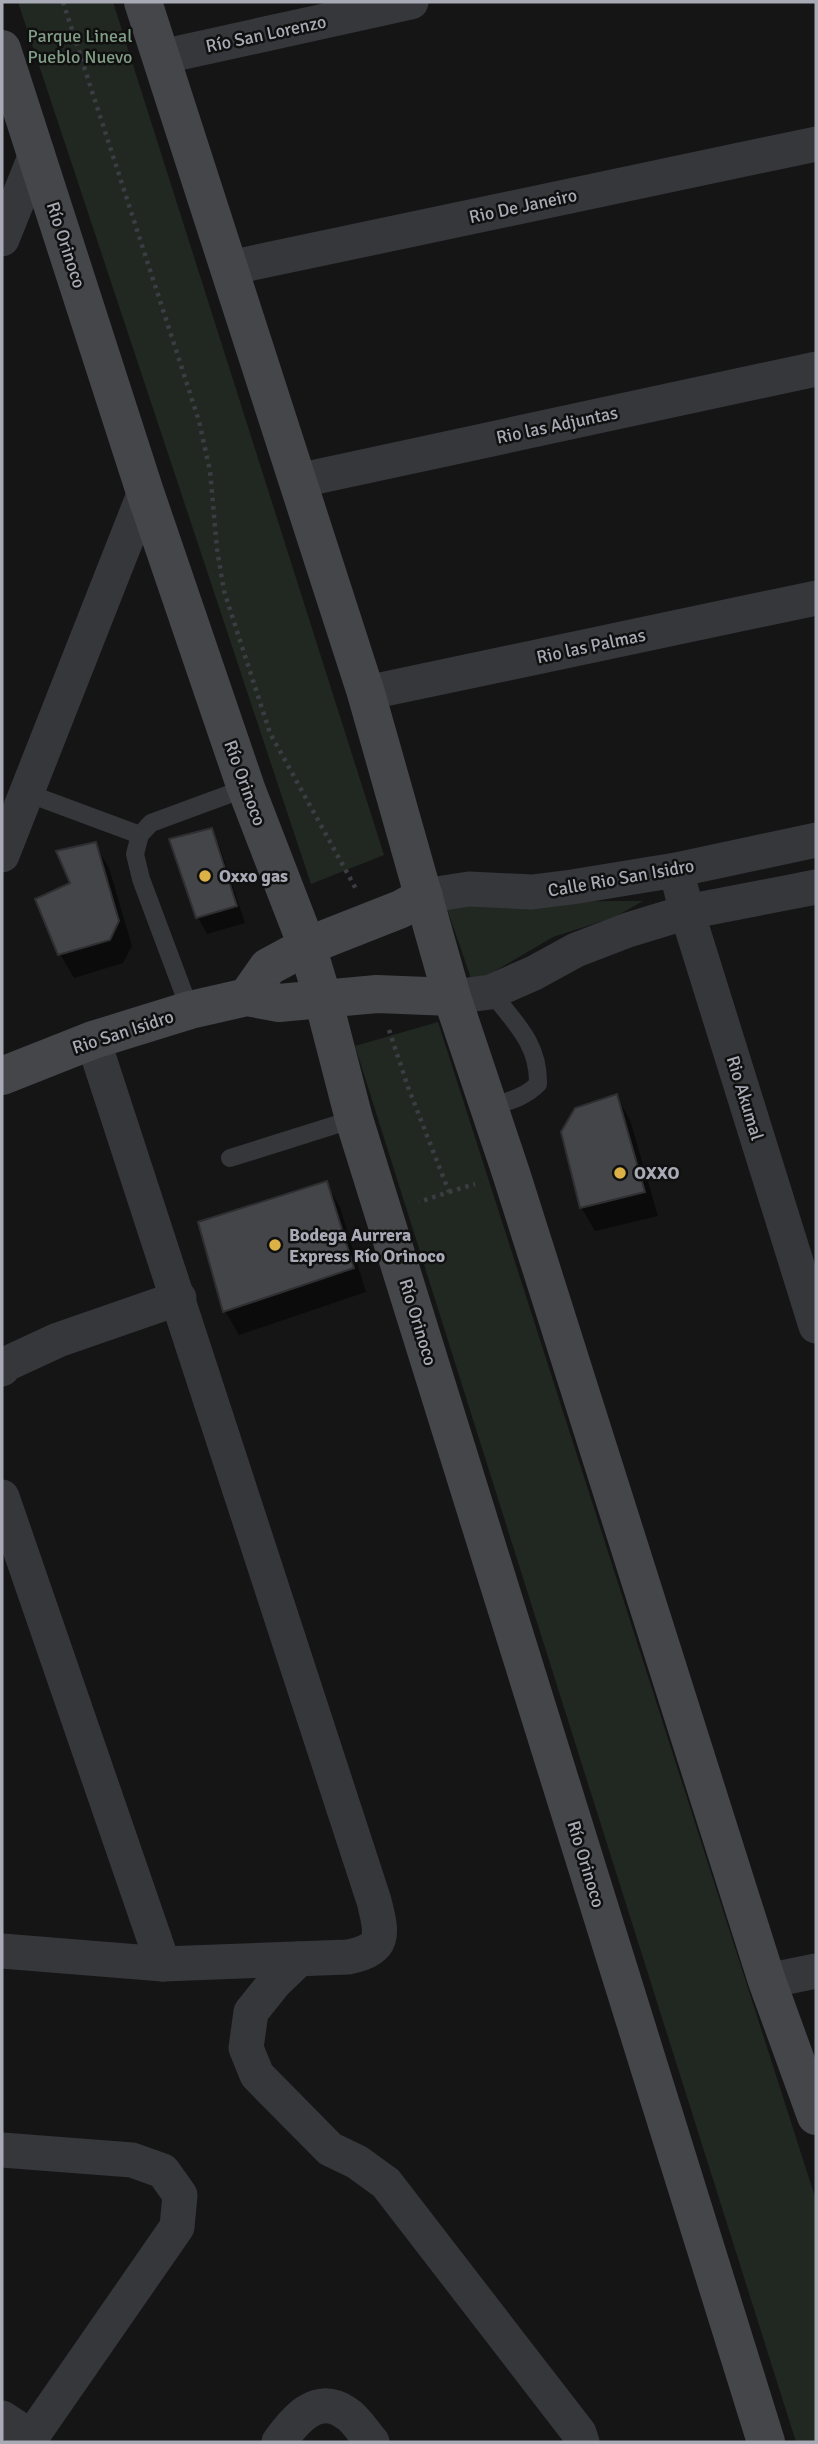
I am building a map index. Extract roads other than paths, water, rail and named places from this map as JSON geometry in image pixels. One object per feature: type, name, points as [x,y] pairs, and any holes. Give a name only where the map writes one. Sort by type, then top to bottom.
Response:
[{"type":"street","points":[[143,2],[366,693],[452,997],[490,1107],[767,1981],[816,2116]]},
{"type":"street","name":"Río San Lorenzo","points":[[161,57],[411,2]]},
{"type":"street","name":"Río Orinoco","points":[[2,49],[145,492],[246,788],[307,946],[354,1119],[766,2442]]},
{"type":"street","name":"Rio De Janeiro","points":[[229,268],[816,144]]},
{"type":"street","points":[[2,239],[37,152]]},
{"type":"street","name":"Rio las Adjuntas","points":[[298,481],[816,369]]},
{"type":"street","points":[[2,855],[145,492]]},
{"type":"street","name":"Rio las Palmas","points":[[366,693],[816,598]]},
{"type":"street","name":"Calle Rio San Isidro","points":[[424,896],[469,889],[533,892],[676,870],[816,840]]},
{"type":"street","name":"Rio Akumal","points":[[676,870],[816,1326]]},
{"type":"street","points":[[452,997],[491,992],[576,950],[687,912],[816,887]]},
{"type":"street","points":[[247,997],[268,967],[307,946],[401,909],[424,896]]},
{"type":"street","name":"Rio San Isidro","points":[[2,1076],[93,1040],[190,1010],[247,997],[279,1003],[377,994],[452,997]]},
{"type":"street","points":[[2,1951],[163,1964],[348,1957],[366,1954],[377,1942],[381,1928],[179,1298],[93,1040]]},
{"type":"street","points":[[2,1369],[6,1364],[58,1340],[179,1298]]},
{"type":"street","points":[[2,1497],[163,1964]]},
{"type":"street","points":[[299,1959],[275,1982],[251,2012],[246,2048],[257,2075],[330,2149],[357,2162],[386,2183],[579,2433],[582,2442]]},
{"type":"street","points":[[767,1981],[816,1971]]},
{"type":"street","points":[[2,2150],[132,2160],[163,2171],[180,2195],[177,2227],[30,2440],[2,2418]]},
{"type":"street","points":[[279,2442],[306,2410],[334,2407],[347,2413],[372,2442]]},
{"type":"lane","points":[[190,1010],[141,879],[135,854],[140,835],[151,823],[246,788]]},
{"type":"lane","points":[[27,793],[140,835]]},
{"type":"lane","points":[[490,1107],[519,1098],[538,1084],[538,1068],[532,1045],[491,992]]},
{"type":"lane","points":[[230,1158],[354,1119]]},
{"type":"place","name":"Oxxo gas","points":[[205,876]]},
{"type":"place","name":"OXXO","points":[[620,1173]]},
{"type":"place","name":"Bodega Aurrera Express Río Orinoco","points":[[275,1245]]},
{"type":"park label","name":"Parque Lineal Pueblo Nuevo","points":[[80,46]]}]
